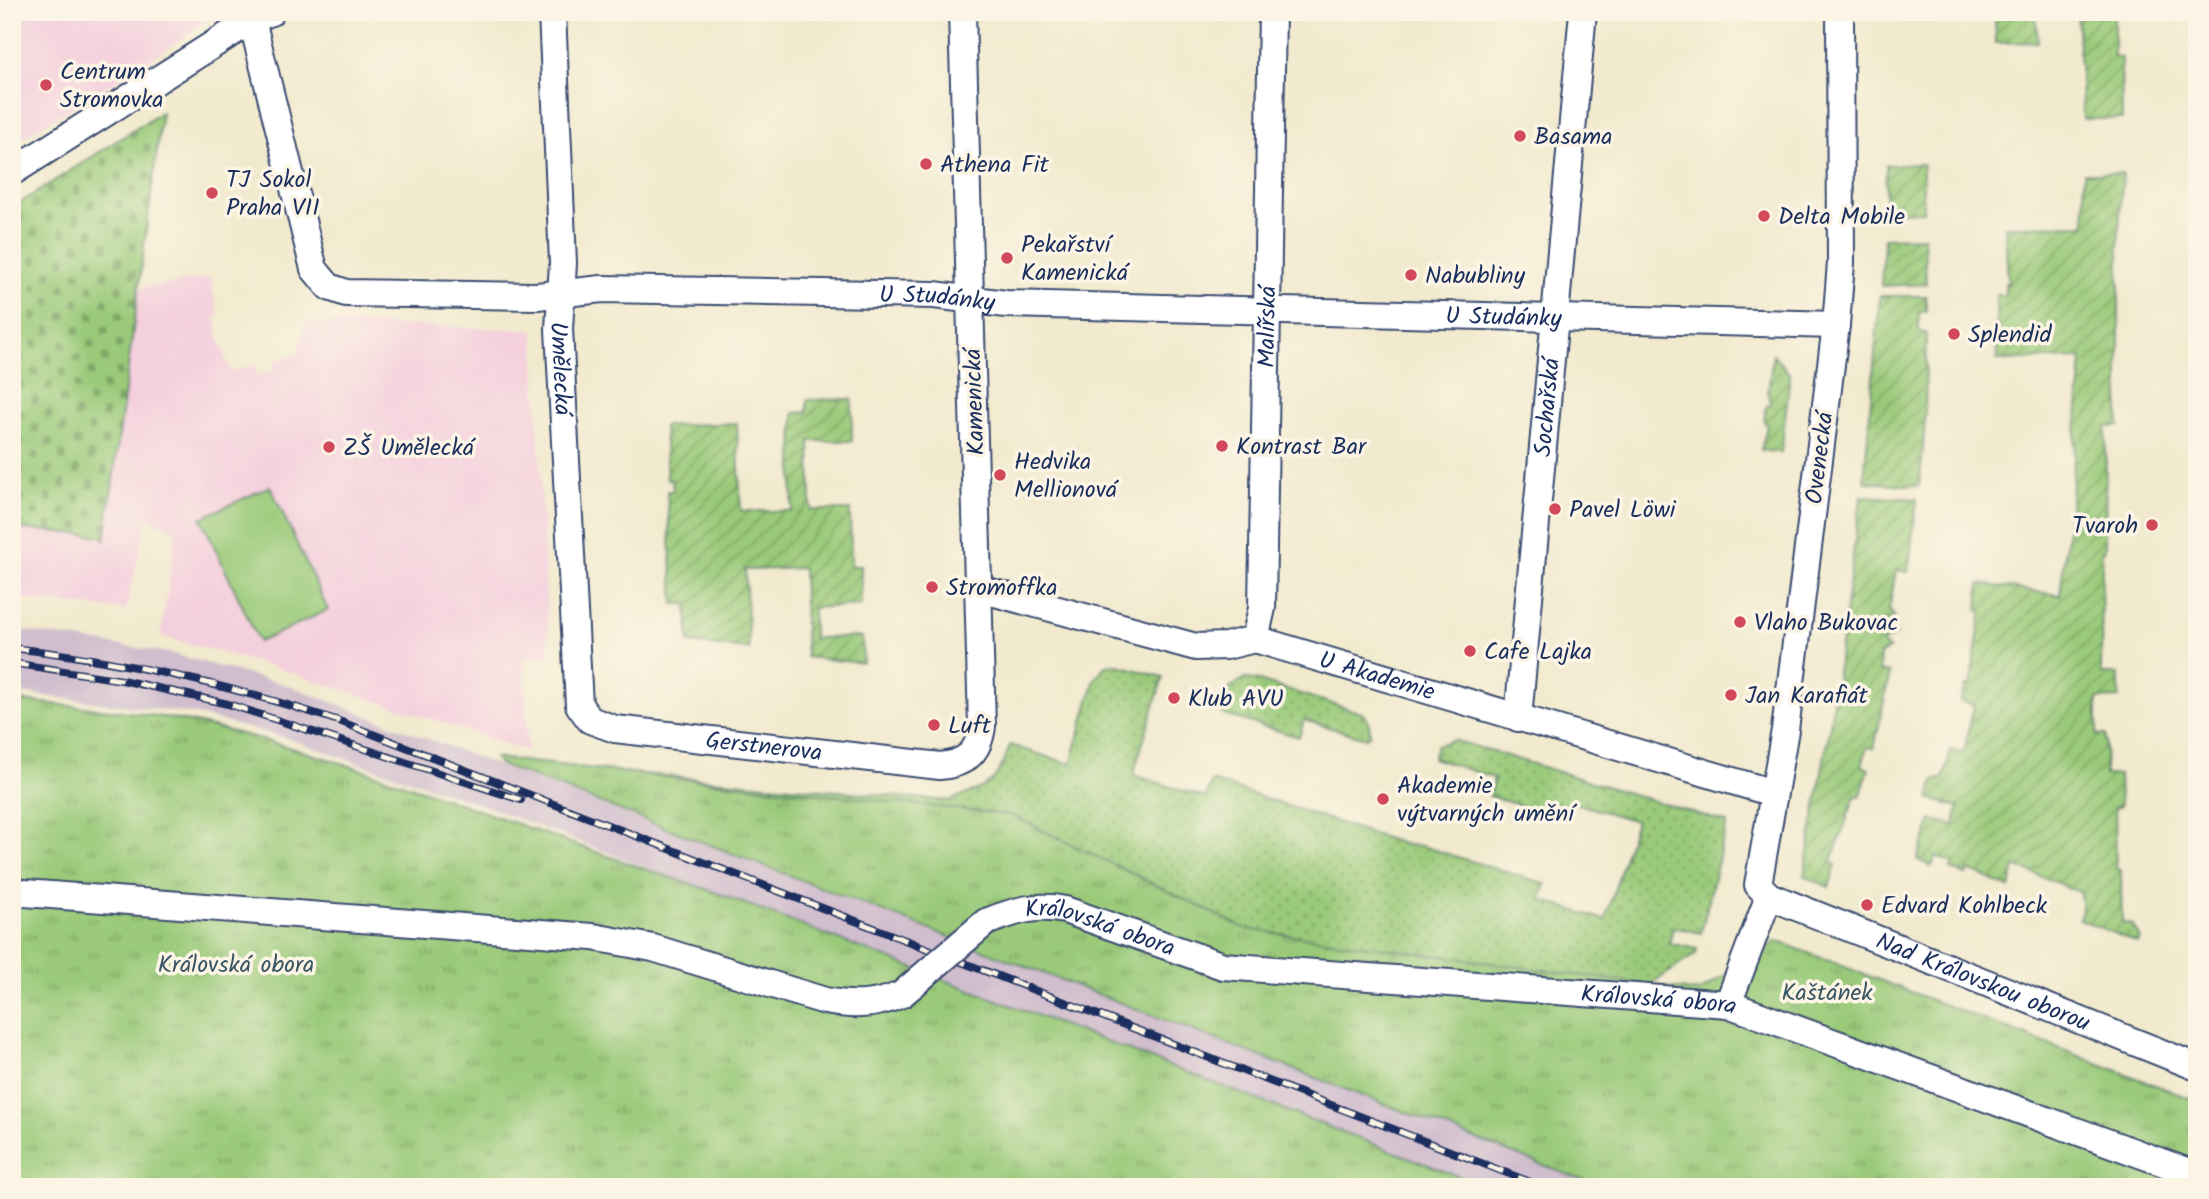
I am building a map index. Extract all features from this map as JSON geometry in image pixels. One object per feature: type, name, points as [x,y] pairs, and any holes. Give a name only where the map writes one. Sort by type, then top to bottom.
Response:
[{"type":"street","name":"Umělecká","points":[[552,12],[564,293],[559,329],[576,694],[579,705],[590,720]]},
{"type":"street","name":"Kamenická","points":[[940,766],[962,762],[976,749],[980,740],[979,589],[962,12]]},
{"type":"street","name":"Malířská","points":[[1255,639],[1262,608],[1272,12]]},
{"type":"street","name":"Sochařská","points":[[1518,718],[1583,12]]},
{"type":"street","name":"Ovenecká","points":[[1769,896],[1761,890],[1757,880],[1785,730],[1836,325],[1841,263],[1840,12]]},
{"type":"street","name":"U Studánky","points":[[258,15],[314,269],[329,287],[346,293],[537,296],[616,289],[934,295],[1006,304],[1836,325]]},
{"type":"street","points":[[12,172],[258,15]]},
{"type":"street","name":"U Akademie","points":[[979,589],[1196,647],[1226,646],[1255,639],[1773,793]]},
{"type":"street","name":"Gerstnerova","points":[[590,720],[615,729],[940,766]]},
{"type":"street","name":"Královská obora","points":[[12,892],[593,937],[653,948],[848,1006],[883,1003],[902,994],[986,922],[1018,909],[1040,905],[1065,910],[1223,966],[1728,1004],[2197,1175]]},
{"type":"street","points":[[1728,1004],[1769,896]]},
{"type":"street","name":"Nad Královskou oborou","points":[[1769,896],[2197,1067]]},
{"type":"shaded area","name":"Centrum Stromovka","points":[[12,12],[217,12],[172,46],[12,144]]},
{"type":"shaded area","name":"ZŠ Umělecká","points":[[210,278],[219,317],[215,318],[218,334],[230,372],[254,365],[258,376],[274,371],[273,361],[298,354],[305,322],[534,330],[549,657],[524,659],[528,751],[271,666],[161,636],[176,530],[147,518],[126,610],[12,598],[12,528],[103,536],[105,540],[140,288]]},
{"type":"shaded area","points":[[12,629],[170,653],[290,686],[1600,1187],[1486,1187],[480,804],[279,736],[194,714],[12,692]]},
{"type":"green space","points":[[1991,12],[2035,12],[2038,42],[1996,43],[1995,16]]},
{"type":"green space","points":[[2077,12],[2114,12],[2114,57],[2121,58],[2122,119],[2083,119]]},
{"type":"green space","points":[[162,112],[105,540],[103,536],[12,528],[12,208]]},
{"type":"green space","points":[[1923,164],[1923,211],[1889,212],[1885,208],[1886,165]]},
{"type":"green space","points":[[2084,173],[2123,173],[2119,227],[2119,426],[2106,427],[2101,674],[2119,674],[2119,698],[2097,699],[2097,735],[2106,735],[2105,775],[2119,775],[2120,807],[2115,807],[2116,869],[2121,870],[2122,923],[2132,924],[2140,938],[2138,943],[2079,919],[2082,910],[2080,892],[2015,866],[2010,888],[1969,870],[1966,875],[1951,869],[1953,863],[1936,857],[1932,866],[1917,860],[1932,820],[1954,825],[1959,807],[1929,799],[1934,781],[1944,778],[1951,750],[1964,752],[1974,705],[1960,701],[1966,686],[1970,686],[1982,611],[1978,610],[1980,584],[2060,595],[2082,358],[1997,360],[1996,295],[2005,295],[2005,283],[2008,283],[2005,226],[2085,225]]},
{"type":"green space","points":[[1924,237],[1926,284],[1881,286],[1884,238]]},
{"type":"green space","points":[[1880,296],[1926,296],[1926,312],[1919,312],[1919,332],[1926,333],[1926,391],[1919,486],[1864,480]]},
{"type":"green space","points":[[1773,354],[1790,375],[1781,453],[1761,450],[1767,426],[1764,422],[1766,407],[1770,404],[1768,392]]},
{"type":"green space","points":[[852,399],[852,441],[810,441],[811,510],[850,510],[851,566],[861,566],[861,605],[813,608],[813,638],[862,637],[863,663],[806,657],[803,568],[745,570],[749,649],[689,643],[687,604],[674,604],[667,491],[673,491],[672,479],[667,479],[664,426],[737,423],[741,511],[792,511],[794,413],[807,412],[807,400]]},
{"type":"green space","points":[[270,486],[328,610],[259,642],[201,518]]},
{"type":"green space","points":[[1861,496],[1917,499],[1908,572],[1896,570],[1889,610],[1895,617],[1887,621],[1897,634],[1882,643],[1889,649],[1880,655],[1879,671],[1890,673],[1874,748],[1867,747],[1862,766],[1869,769],[1860,797],[1855,796],[1831,863],[1836,865],[1829,887],[1804,876],[1830,725]]},
{"type":"green space","points":[[1114,664],[1163,677],[1133,775],[1206,798],[1212,781],[1406,845],[1422,846],[1546,884],[1541,900],[1605,920],[1636,821],[1571,802],[1565,819],[1489,796],[1494,778],[1433,758],[1437,745],[1454,740],[1727,823],[1701,933],[1673,927],[1669,943],[1697,949],[1696,954],[1638,993],[941,932],[497,761],[949,801],[988,784],[1000,770],[1010,745],[1071,764],[1095,679],[1104,667]]},
{"type":"green space","points":[[1244,679],[1256,680],[1362,713],[1369,722],[1370,734],[1366,738],[1304,720],[1299,737],[1222,714],[1228,690]]},
{"type":"green space","name":"Královská obora","points":[[12,700],[112,710],[212,727],[275,743],[400,782],[709,890],[1486,1187],[12,1187]]},
{"type":"green space","name":"Kaštánek","points":[[495,758],[1011,815],[1246,929],[1699,992],[1777,941],[2197,1101],[2197,1187],[1600,1187],[499,764]]},
{"type":"railway","points":[[12,648],[177,676],[339,721],[1543,1187]]},
{"type":"railway","points":[[12,663],[122,680],[228,704],[521,800]]},
{"type":"place","name":"Centrum Stromovka","points":[[46,85]]},
{"type":"place","name":"Basama","points":[[1520,136]]},
{"type":"place","name":"Athena Fit","points":[[926,164]]},
{"type":"place","name":"TJ Sokol Praha VII","points":[[212,193]]},
{"type":"place","name":"Delta Mobile","points":[[1764,216]]},
{"type":"place","name":"Pekařství Kamenická","points":[[1007,258]]},
{"type":"place","name":"Nabubliny","points":[[1411,275]]},
{"type":"place","name":"Splendid","points":[[1954,334]]},
{"type":"place","name":"Kontrast Bar","points":[[1222,446]]},
{"type":"place","name":"ZŠ Umělecká","points":[[329,447]]},
{"type":"place","name":"Hedvika Mellionová","points":[[1000,475]]},
{"type":"place","name":"Pavel Löwi","points":[[1555,509]]},
{"type":"place","name":"Tvaroh","points":[[2152,525]]},
{"type":"place","name":"Stromoffka","points":[[932,587]]},
{"type":"place","name":"Vlaho Bukovac","points":[[1740,622]]},
{"type":"place","name":"Cafe Lajka","points":[[1470,651]]},
{"type":"place","name":"Jan Karafiát","points":[[1731,695]]},
{"type":"place","name":"Klub AVU","points":[[1174,698]]},
{"type":"place","name":"Luft","points":[[934,725]]},
{"type":"place","name":"Akademie výtvarných umění","points":[[1383,799]]},
{"type":"place","name":"Edvard Kohlbeck","points":[[1867,905]]}]
